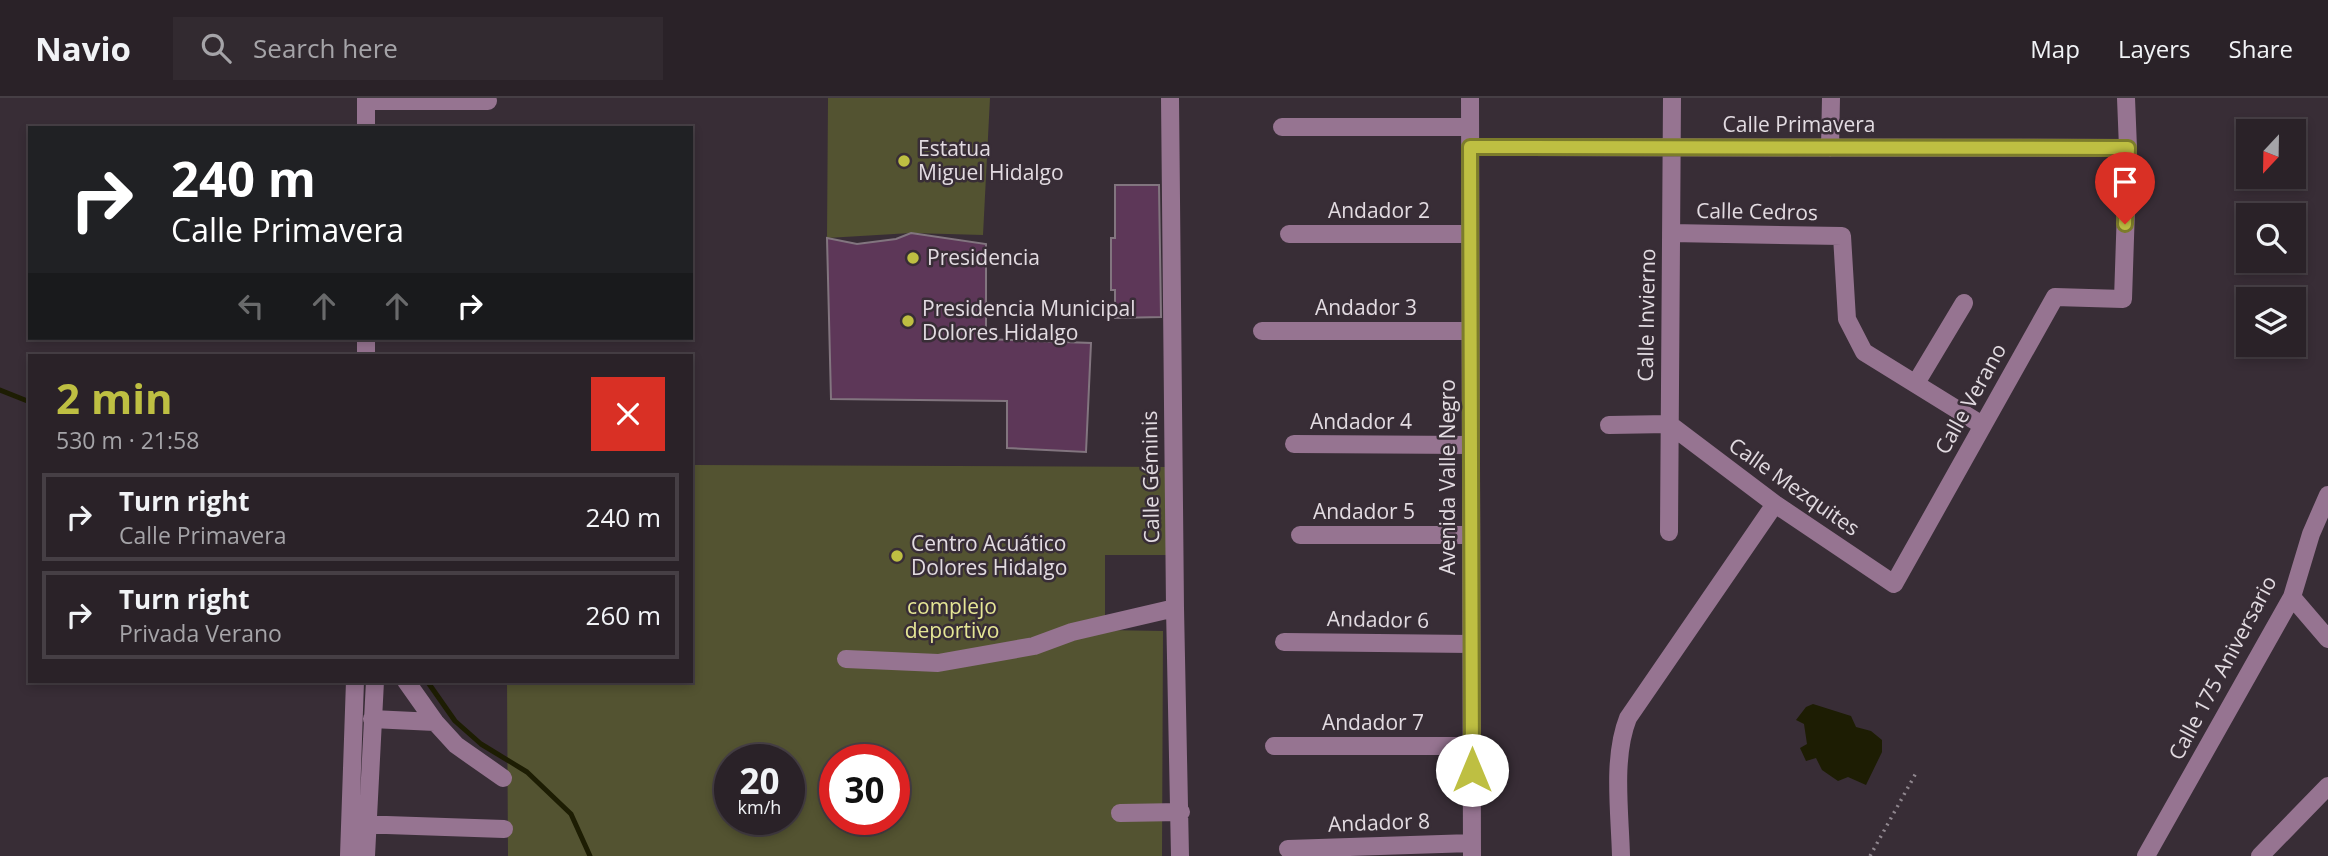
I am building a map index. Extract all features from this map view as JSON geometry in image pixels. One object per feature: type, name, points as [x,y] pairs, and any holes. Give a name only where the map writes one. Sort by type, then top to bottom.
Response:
[{"type":"street","name":"Calle Géminis","points":[[1170,98],[1180,856]]},
{"type":"street","name":"Avenida Valle Negro","points":[[1469,98],[1472,850]]},
{"type":"street","name":"Calle Invierno","points":[[1669,532],[1672,98]]},
{"type":"street","points":[[1830,148],[1831,98]]},
{"type":"street","points":[[2126,98],[2128,148]]},
{"type":"street","points":[[366,126],[366,100],[488,101]]},
{"type":"street","points":[[1282,127],[1470,127]]},
{"type":"street","name":"Calle Primavera","points":[[1470,147],[2128,148]]},
{"type":"street","name":"Calle Verano","points":[[1894,584],[2055,297],[2123,299],[2128,148]]},
{"type":"street","name":"Calle Cedros","points":[[1671,233],[1842,236],[1847,319],[1864,352],[1916,383]]},
{"type":"street","name":"Andador 2","points":[[1289,234],[1470,234]]},
{"type":"street","points":[[1964,303],[1916,383],[1982,425]]},
{"type":"street","name":"Andador 3","points":[[1262,331],[1470,331]]},
{"type":"street","points":[[1609,425],[1669,424]]},
{"type":"street","name":"Calle Mezquites","points":[[1669,424],[1775,504],[1894,584]]},
{"type":"street","name":"Andador 4","points":[[1294,444],[1471,445]]},
{"type":"street","name":"Calle 175 Aniversario","points":[[2146,856],[2292,597],[2311,534],[2328,495]]},
{"type":"street","points":[[1621,856],[1620,737],[1628,718],[1775,504]]},
{"type":"street","name":"Andador 5","points":[[1300,535],[1471,535]]},
{"type":"street","points":[[2292,597],[2328,639]]},
{"type":"street","points":[[846,659],[938,663],[1034,646],[1072,632],[1175,608]]},
{"type":"street","name":"Andador 6","points":[[1284,642],[1471,644]]},
{"type":"street","points":[[355,683],[359,824],[366,856]]},
{"type":"street","points":[[349,856],[359,824],[375,683]]},
{"type":"street","points":[[407,683],[435,722],[456,745],[503,778]]},
{"type":"street","points":[[372,719],[435,722]]},
{"type":"street","name":"Andador 7","points":[[1274,746],[1472,746]]},
{"type":"street","points":[[2260,856],[2328,786]]},
{"type":"street","points":[[1120,813],[1181,812]]},
{"type":"street","points":[[359,824],[504,829]]},
{"type":"street","name":"Andador 8","points":[[1288,849],[1472,850]]},
{"type":"path","points":[[1870,856],[1916,773]]},
{"type":"green space","points":[[828,98],[990,98],[983,235],[911,233],[827,238]]},
{"type":"green space","name":"complejo deportivo","points":[[693,465],[1169,467],[1169,555],[1105,555],[1105,630],[1163,631],[1162,856],[508,856],[507,683],[693,683]]},
{"type":"shaded area","points":[[1813,704],[1851,716],[1856,727],[1871,731],[1882,740],[1882,752],[1866,785],[1848,777],[1838,781],[1822,770],[1816,758],[1806,761],[1800,748],[1807,744],[1804,724],[1796,720],[1806,707]]},
{"type":"building","points":[[1115,185],[1159,185],[1161,317],[1115,318],[1115,290],[1111,290],[1111,238],[1115,238]]},
{"type":"building","name":"Presidencia Municipal Dolores Hidalgo","points":[[911,233],[986,244],[986,339],[1091,343],[1086,452],[1007,448],[1007,401],[831,399],[827,238],[857,244],[896,239]]},
{"type":"waterway","points":[[0,390],[28,401]]},
{"type":"waterway","points":[[428,683],[455,721],[481,744],[527,772],[571,814],[590,856]]},
{"type":"place","name":"Estatua Miguel Hidalgo","points":[[904,161]]},
{"type":"place","name":"Presidencia","points":[[913,258]]},
{"type":"place","name":"Presidencia Municipal Dolores Hidalgo","points":[[908,321]]},
{"type":"place","name":"Centro Acuático Dolores Hidalgo","points":[[897,556]]},
{"type":"route","points":[[1472,770],[1470,147],[2128,148],[2125,224]]}]
